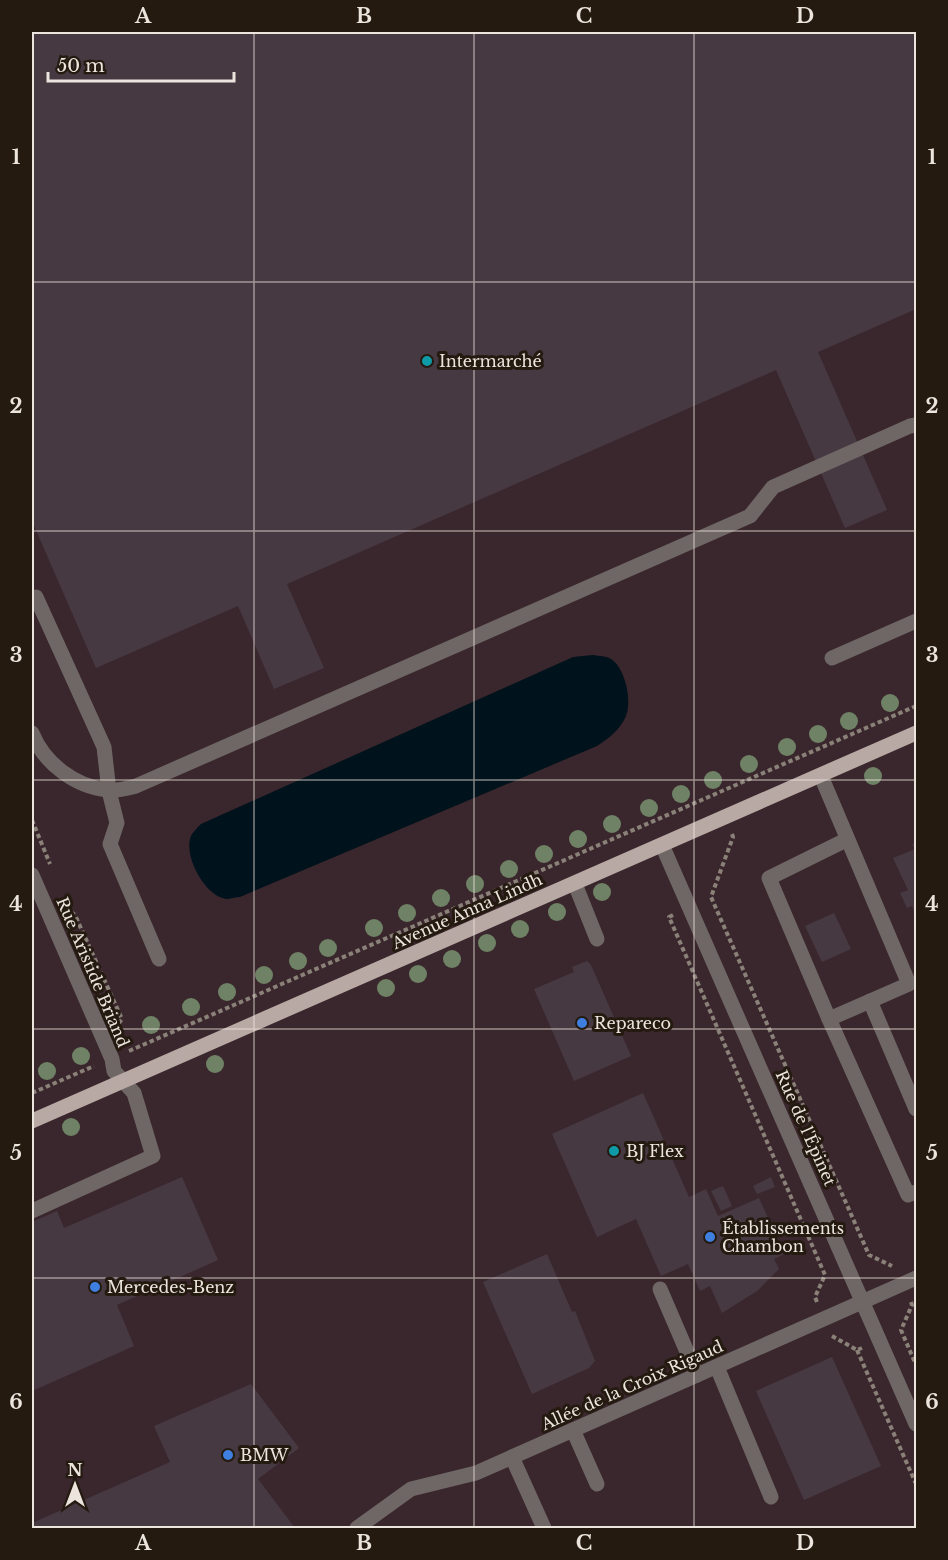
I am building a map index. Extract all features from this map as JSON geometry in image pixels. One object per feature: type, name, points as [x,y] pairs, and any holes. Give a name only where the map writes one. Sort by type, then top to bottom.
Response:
[{"type":"main road","name":"Avenue Anna Lindh","points":[[32,1121],[916,734]]},
{"type":"street","points":[[32,733],[37,747],[67,776],[109,790],[136,786],[750,516],[773,487],[873,441],[916,425]]},
{"type":"street","points":[[36,597],[104,747],[109,790],[117,823],[110,844],[159,959]]},
{"type":"street","points":[[832,658],[915,626]]},
{"type":"street","points":[[821,776],[846,840],[909,984],[829,1019]]},
{"type":"street","points":[[846,840],[769,878],[908,1195],[916,1192]]},
{"type":"street","name":"Rue de l'Épinet","points":[[662,845],[916,1424]]},
{"type":"street","name":"Rue Aristide Briand","points":[[32,875],[35,892],[112,1059],[114,1071],[134,1093],[153,1155],[32,1211]]},
{"type":"street","points":[[575,884],[597,939]]},
{"type":"street","points":[[870,1001],[916,1109]]},
{"type":"street","name":"Allée de la Croix Rigaud","points":[[357,1528],[411,1489],[476,1473],[910,1281]]},
{"type":"street","points":[[660,1288],[697,1376]]},
{"type":"street","points":[[717,1367],[771,1497]]},
{"type":"street","points":[[573,1430],[597,1484]]},
{"type":"street","points":[[512,1457],[544,1528]]},
{"type":"path","points":[[32,1093],[916,706]]},
{"type":"path","points":[[714,795],[734,837],[711,897],[869,1255],[895,1267],[910,1281],[912,1305],[901,1330],[916,1365]]},
{"type":"path","points":[[32,820],[54,872]]},
{"type":"path","points":[[67,902],[122,1019],[119,1023],[123,1032]]},
{"type":"path","points":[[128,1041],[132,1050]]},
{"type":"path","points":[[857,1350],[916,1484]]},
{"type":"shaded area","points":[[32,32],[916,32],[916,1528],[32,1528]]},
{"type":"water","points":[[593,655],[607,657],[616,664],[624,677],[628,694],[628,710],[621,725],[597,746],[240,897],[226,899],[218,896],[204,884],[198,875],[189,847],[192,835],[201,824],[573,657]]},
{"type":"building","name":"Intermarché","points":[[32,32],[916,32],[916,309],[818,352],[887,510],[845,528],[776,370],[287,584],[324,668],[274,689],[238,606],[96,668],[32,521]]},
{"type":"building","points":[[916,843],[916,916],[912,906],[907,908],[900,893],[908,890],[893,858],[915,849],[912,844]]},
{"type":"building","points":[[834,913],[851,949],[822,962],[805,926]]},
{"type":"building","name":"Repareco","points":[[587,961],[591,965],[631,1056],[574,1081],[534,989],[574,972],[572,967]]},
{"type":"building","points":[[643,1093],[689,1197],[706,1189],[718,1216],[759,1198],[784,1254],[774,1259],[779,1269],[757,1291],[722,1313],[710,1286],[700,1291],[688,1264],[661,1276],[636,1219],[597,1237],[552,1134]]},
{"type":"building","name":"Mercedes-Benz","points":[[182,1177],[218,1260],[117,1305],[134,1346],[32,1391],[32,1222],[57,1211],[64,1228]]},
{"type":"building","points":[[771,1177],[775,1187],[757,1194],[753,1186]]},
{"type":"building","points":[[723,1186],[732,1206],[721,1211],[711,1191]]},
{"type":"building","points":[[547,1254],[572,1312],[575,1311],[595,1361],[589,1368],[532,1394],[483,1282]]},
{"type":"building","points":[[832,1357],[881,1466],[804,1500],[756,1391]]},
{"type":"building","name":"BMW","points":[[251,1384],[299,1448],[258,1479],[295,1528],[32,1528],[32,1523],[170,1462],[154,1426]]},
{"type":"place","name":"Intermarché","points":[[427,361]]},
{"type":"place","name":"Repareco","points":[[582,1023]]},
{"type":"place","name":"BJ Flex","points":[[614,1151]]},
{"type":"place","name":"Établissements Chambon","points":[[710,1237]]},
{"type":"place","name":"Mercedes-Benz","points":[[95,1287]]},
{"type":"place","name":"BMW","points":[[228,1455]]}]
